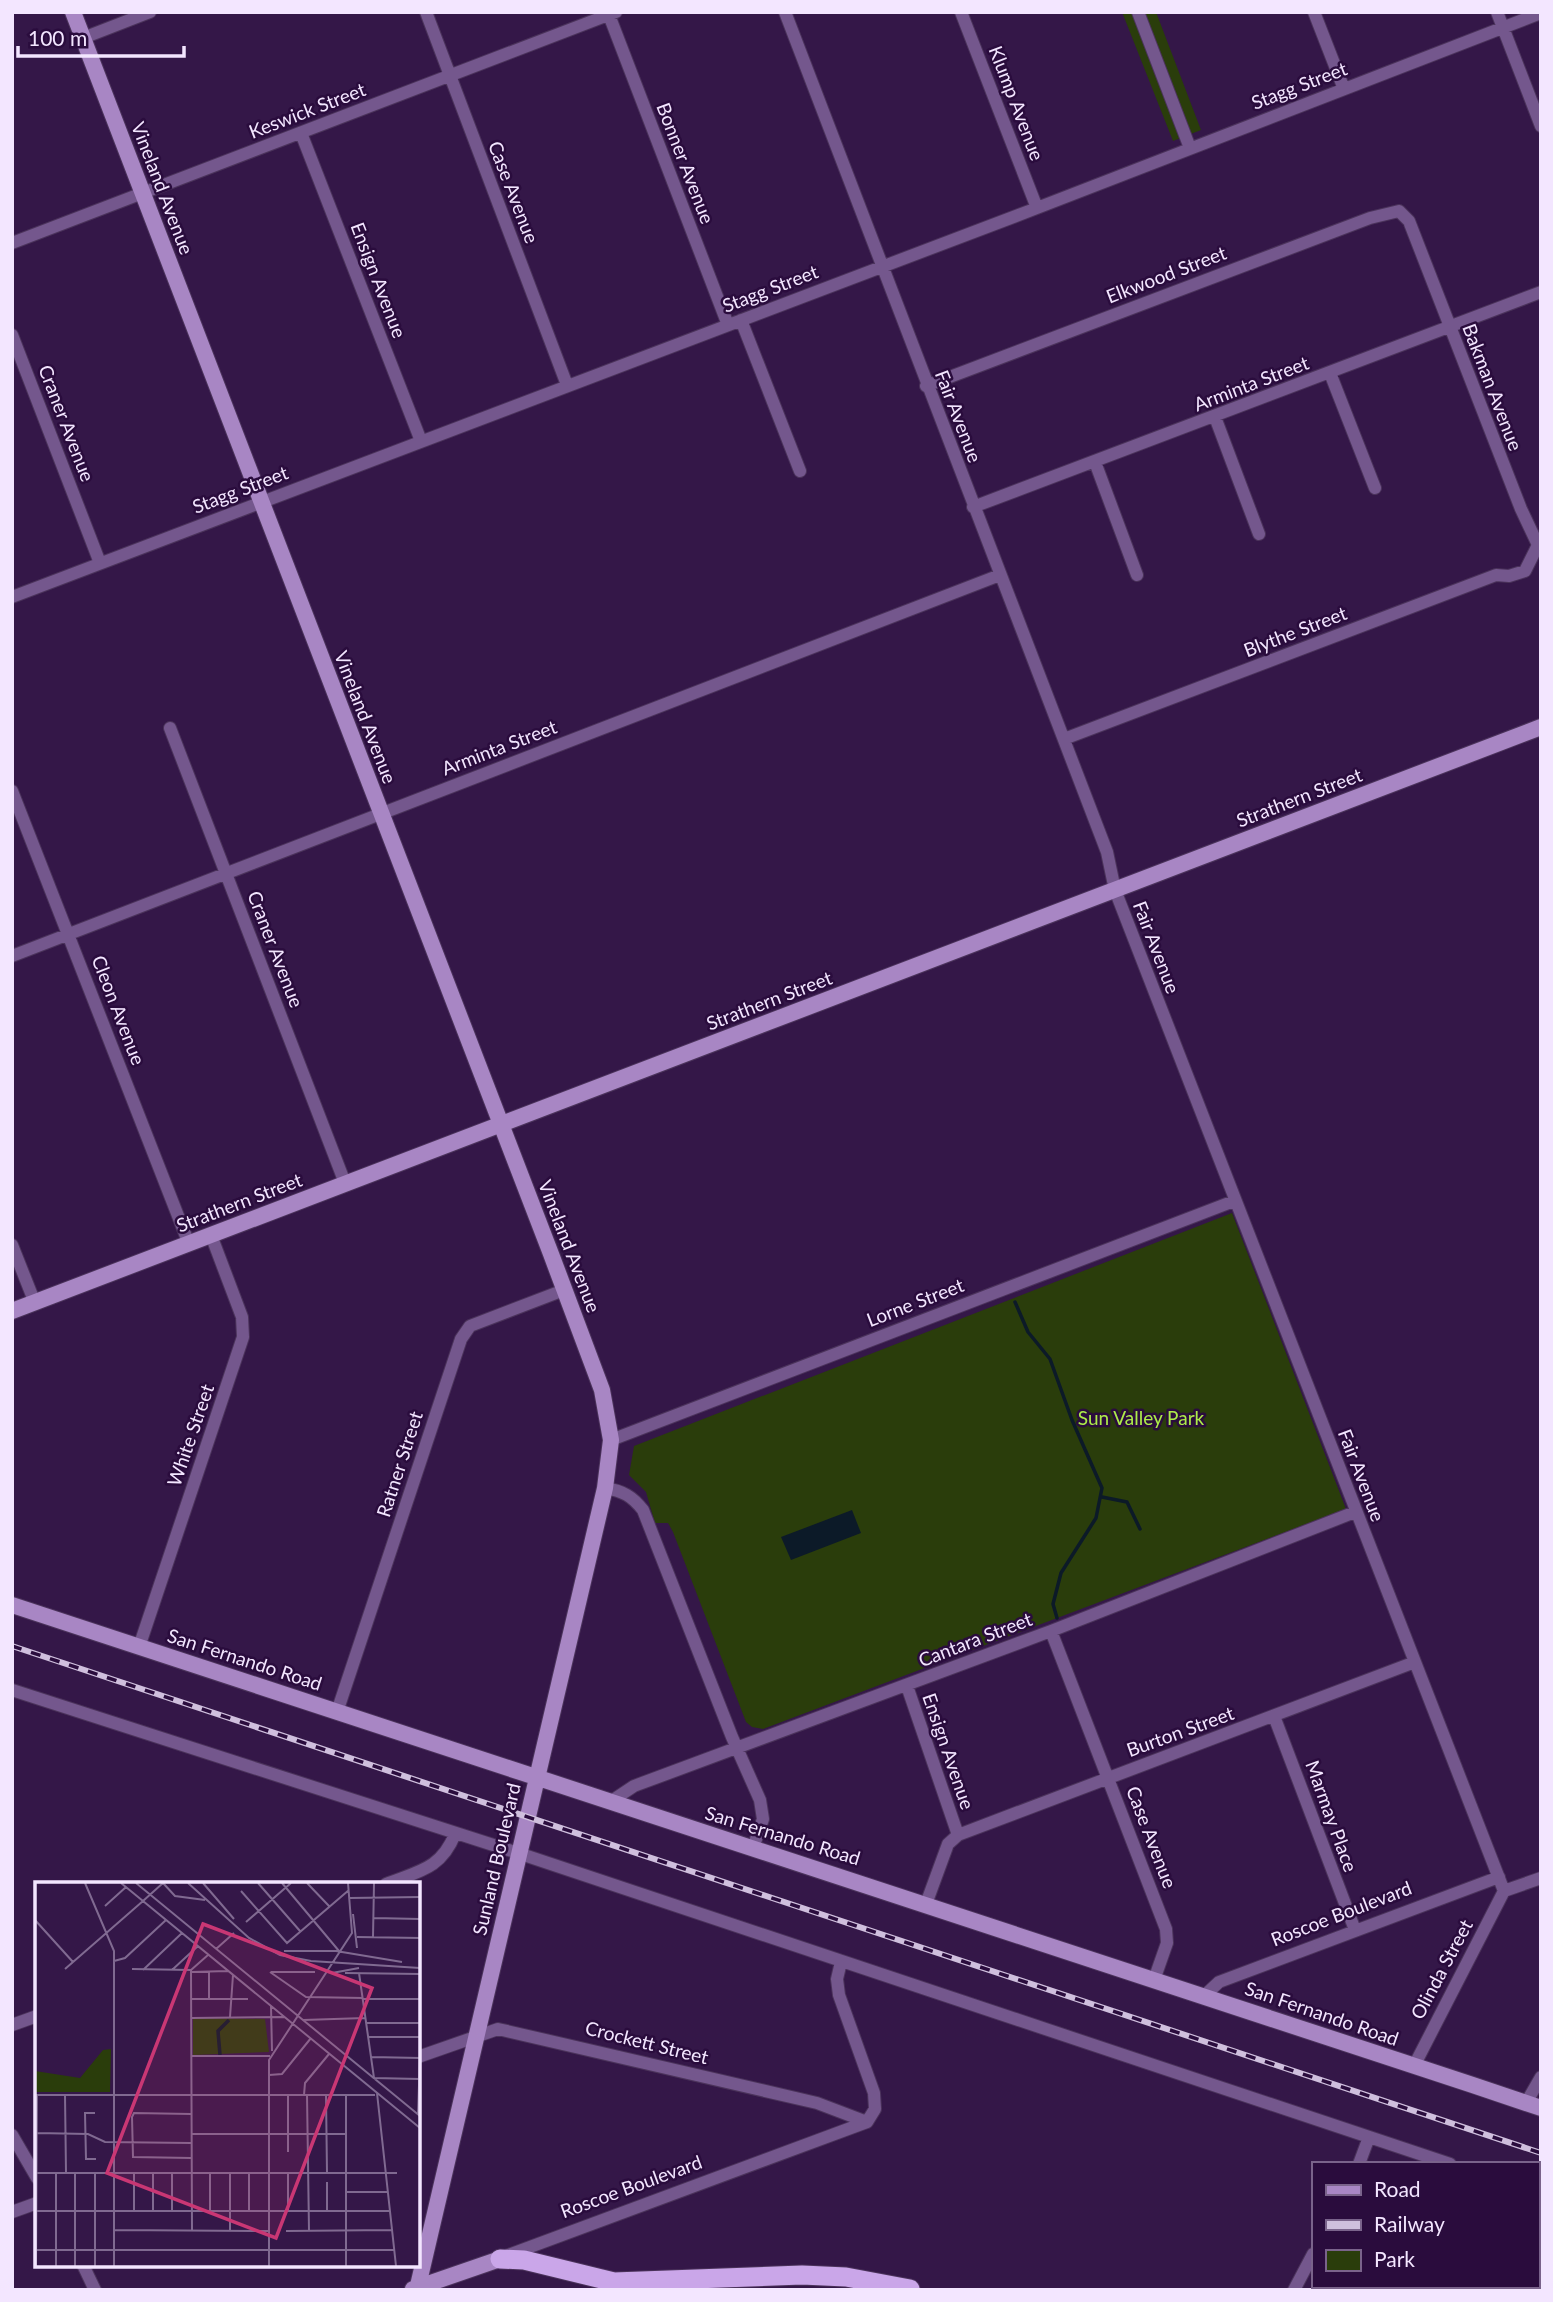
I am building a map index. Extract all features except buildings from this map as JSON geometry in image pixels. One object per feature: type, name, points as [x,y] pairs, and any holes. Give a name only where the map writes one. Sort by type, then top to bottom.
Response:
[{"type":"highway","points":[[500,2259],[524,2260],[585,2278],[614,2282],[802,2275],[846,2277],[914,2289]]},
{"type":"highway","points":[[834,2290],[914,2289]]},
{"type":"main road","name":"Vineland Avenue","points":[[73,12],[602,1390],[611,1440]]},
{"type":"main road","name":"Strathern Street","points":[[12,1311],[1541,727]]},
{"type":"main road","name":"Sunland Boulevard","points":[[416,2289],[605,1488],[611,1440]]},
{"type":"main road","name":"San Fernando Road","points":[[12,1605],[1534,2106]]},
{"type":"main road","name":"Roscoe Boulevard","points":[[416,2289],[500,2259]]},
{"type":"street","points":[[83,38],[150,12]]},
{"type":"street","name":"Case Avenue","points":[[426,12],[567,385]]},
{"type":"street","name":"Fair Avenue","points":[[785,12],[926,386],[1107,852],[1115,890],[1234,1201],[1504,1891]]},
{"type":"street","name":"Klump Avenue","points":[[961,12],[1037,208]]},
{"type":"street","points":[[1138,12],[1190,148]]},
{"type":"street","points":[[1314,12],[1344,89]]},
{"type":"street","points":[[1497,12],[1541,126]]},
{"type":"street","name":"Stagg Street","points":[[12,597],[883,267],[1541,13]]},
{"type":"street","name":"Keswick Street","points":[[12,243],[612,14]]},
{"type":"street","name":"Bonner Avenue","points":[[612,14],[727,325]]},
{"type":"street","name":"Ensign Avenue","points":[[301,133],[421,441]]},
{"type":"street","name":"Elkwood Street","points":[[926,386],[1370,218],[1399,211],[1413,229]]},
{"type":"street","name":"Bakman Avenue","points":[[1413,229],[1449,327],[1521,509],[1538,545],[1535,557]]},
{"type":"street","name":"Arminta Street","points":[[973,507],[1541,292]]},
{"type":"street","points":[[741,320],[800,471]]},
{"type":"street","name":"Craner Avenue","points":[[12,335],[100,563]]},
{"type":"street","points":[[1330,373],[1375,488]]},
{"type":"street","points":[[1215,417],[1259,534]]},
{"type":"street","points":[[1095,462],[1137,575]]},
{"type":"street","name":"Blythe Street","points":[[1064,739],[1496,575],[1509,576],[1525,571],[1535,557]]},
{"type":"street","name":"Arminta Street","points":[[12,956],[1000,575]]},
{"type":"street","name":"Craner Avenue","points":[[170,728],[345,1183]]},
{"type":"street","name":"Cleon Avenue","points":[[12,791],[189,1244]]},
{"type":"street","name":"Lorne Street","points":[[611,1440],[1234,1201]]},
{"type":"street","name":"White Street","points":[[139,1647],[243,1337],[242,1317],[211,1235]]},
{"type":"street","points":[[12,1245],[35,1303]]},
{"type":"street","name":"Ratner Street","points":[[337,1712],[461,1339],[470,1326],[564,1290]]},
{"type":"street","points":[[605,1488],[622,1491],[634,1498],[643,1510],[763,1808],[763,1819],[753,1848]]},
{"type":"street","name":"Cantara Street","points":[[610,1802],[634,1786],[737,1746],[907,1686],[1355,1512]]},
{"type":"street","name":"Case Avenue","points":[[1051,1631],[1166,1929],[1167,1943],[1154,1980]]},
{"type":"street","name":"Burton Street","points":[[958,1835],[1415,1662]]},
{"type":"street","name":"Ensign Avenue","points":[[907,1686],[958,1835],[948,1844],[926,1904]]},
{"type":"street","points":[[12,1690],[518,1853],[1444,2162]]},
{"type":"street","name":"Marmay Place","points":[[1275,1716],[1355,1930]]},
{"type":"street","points":[[391,1882],[431,1867],[445,1856],[455,1834]]},
{"type":"street","name":"Roscoe Boulevard","points":[[1204,1996],[1219,1982],[1499,1877]]},
{"type":"street","points":[[1504,1891],[1541,1878]]},
{"type":"street","name":"Olinda Street","points":[[1414,2066],[1504,1891]]},
{"type":"street","points":[[841,1962],[836,1979],[839,1995],[874,2093],[875,2109],[867,2122]]},
{"type":"street","points":[[12,2025],[35,2017]]},
{"type":"street","name":"Crockett Street","points":[[420,2056],[498,2029],[554,2039],[817,2103],[867,2122]]},
{"type":"street","points":[[1534,2106],[1541,2077]]},
{"type":"street","name":"Roscoe Boulevard","points":[[500,2259],[523,2248],[867,2122]]},
{"type":"street","points":[[12,2135],[35,2175]]},
{"type":"street","points":[[1360,2162],[1369,2137]]},
{"type":"street","points":[[12,2212],[35,2204]]},
{"type":"street","points":[[1294,2290],[1312,2256]]},
{"type":"street","points":[[84,2267],[96,2290]]},
{"type":"green space","points":[[1122,12],[1156,12],[1201,130],[1173,141]]},
{"type":"green space","name":"Sun Valley Park","points":[[1232,1213],[1346,1509],[763,1729],[752,1727],[746,1722],[673,1532],[668,1523],[655,1523],[646,1492],[629,1475],[634,1446]]},
{"type":"water","points":[[852,1510],[861,1533],[791,1560],[781,1537]]},
{"type":"waterway","points":[[1015,1302],[1028,1332],[1050,1359],[1072,1420],[1102,1488],[1096,1518],[1061,1573],[1053,1604],[1057,1618]]},
{"type":"waterway","points":[[1102,1497],[1127,1502],[1140,1529]]},
{"type":"railway","points":[[12,1646],[1541,2153]]}]
